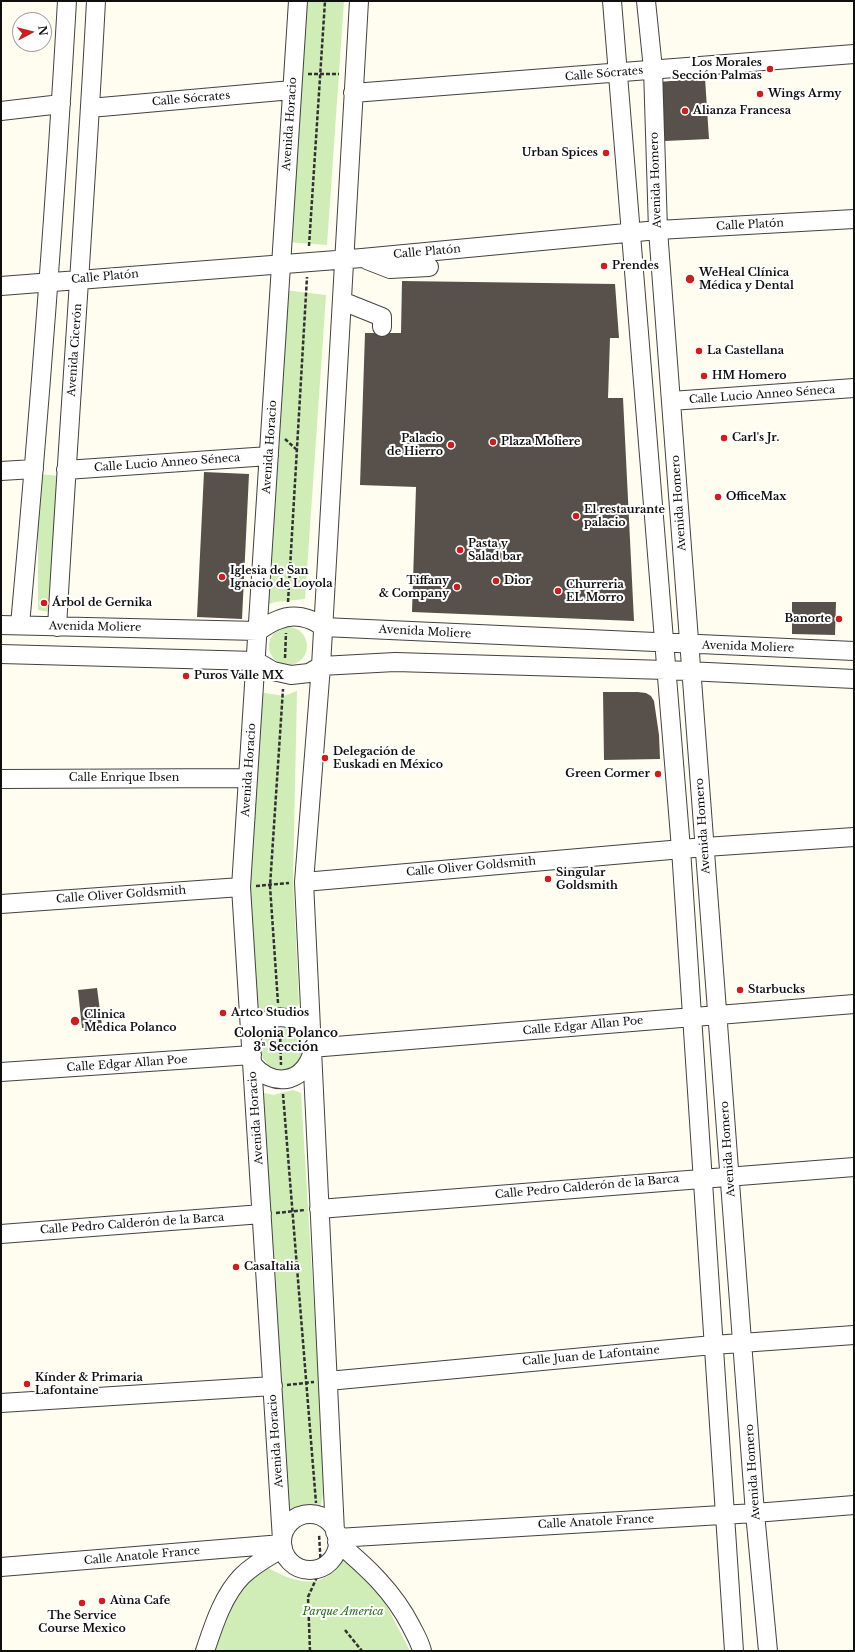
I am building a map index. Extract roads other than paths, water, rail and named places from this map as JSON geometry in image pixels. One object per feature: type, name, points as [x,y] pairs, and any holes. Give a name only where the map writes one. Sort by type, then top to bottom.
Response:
[{"type":"street","points":[[20,625],[34,469],[61,104],[67,1]]},
{"type":"street","name":"Avenida Cicerón","points":[[57,627],[66,470],[80,279],[96,1]]},
{"type":"street","name":"Avenida Horacio","points":[[282,1544],[241,887],[298,1]]},
{"type":"street","points":[[359,1],[321,666],[304,882],[336,1537],[333,1558],[328,1564],[321,1568],[305,1570],[297,1567],[291,1563],[286,1556],[282,1544],[284,1532],[288,1525],[302,1516],[318,1516],[328,1522],[336,1537],[386,1588],[404,1614],[421,1644],[422,1651]]},
{"type":"street","points":[[612,1],[632,232],[680,849],[734,1651]]},
{"type":"street","name":"Avenida Homero","points":[[646,1],[653,69],[658,230],[670,402],[768,1651]]},
{"type":"street","name":"Calle Sócrates","points":[[353,93],[854,54]]},
{"type":"street","name":"Calle Sócrates","points":[[90,108],[293,82]]},
{"type":"street","points":[[1,111],[61,104]]},
{"type":"street","name":"Calle Platón","points":[[1,286],[344,260],[632,232],[854,219]]},
{"type":"street","points":[[362,258],[390,269],[429,267]]},
{"type":"street","points":[[342,301],[382,317],[382,327]]},
{"type":"street","name":"Calle Lucio Anneo Séneca","points":[[670,402],[854,388]]},
{"type":"street","name":"Calle Lucio Anneo Séneca","points":[[66,470],[269,456]]},
{"type":"street","points":[[1,471],[34,469]]},
{"type":"street","name":"Avenida Moliere","points":[[1,625],[258,631],[277,620],[287,617],[305,618],[323,627],[854,651]]},
{"type":"street","points":[[1,654],[256,661],[273,672],[284,675],[303,674],[321,666],[395,662],[666,670],[854,679]]},
{"type":"street","name":"Calle Enrique Ibsen","points":[[1,778],[248,778]]},
{"type":"street","name":"Calle Oliver Goldsmith","points":[[304,882],[680,849],[854,837]]},
{"type":"street","name":"Calle Oliver Goldsmith","points":[[1,904],[241,887]]},
{"type":"street","name":"Calle Edgar Allan Poe","points":[[311,1047],[854,1004]]},
{"type":"street","points":[[279,1017],[296,1021],[305,1029],[311,1047],[308,1063],[298,1074],[291,1078],[282,1080],[269,1078],[252,1053],[257,1029],[264,1022],[279,1017]]},
{"type":"street","name":"Calle Edgar Allan Poe","points":[[1,1072],[252,1053]]},
{"type":"street","name":"Calle Pedro Calderón de la Barca","points":[[319,1209],[854,1167]]},
{"type":"street","name":"Calle Pedro Calderón de la Barca","points":[[1,1234],[262,1214]]},
{"type":"street","name":"Calle Juan de Lafontaine","points":[[328,1380],[713,1345],[854,1335]]},
{"type":"street","points":[[1,1403],[273,1386]]},
{"type":"street","name":"Calle Anatole France","points":[[336,1537],[756,1513],[854,1505]]},
{"type":"street","points":[[205,1651],[215,1621],[229,1594],[241,1577],[282,1544]]},
{"type":"street","name":"Calle Anatole France","points":[[1,1567],[282,1544]]},
{"type":"place","name":"Los Morales Sección Palmas","points":[[770,69]]},
{"type":"place","name":"Wings Army","points":[[760,94]]},
{"type":"place","name":"Alianza Francesa","points":[[685,111]]},
{"type":"place","name":"Urban Spices","points":[[606,153]]},
{"type":"place","name":"Prendes","points":[[604,266]]},
{"type":"place","name":"WeHeal Clínica Médica y Dental","points":[[690,279]]},
{"type":"place","name":"La Castellana","points":[[699,351]]},
{"type":"place","name":"HM Homero","points":[[704,376]]},
{"type":"place","name":"Carl's Jr.","points":[[724,438]]},
{"type":"place","name":"Plaza Moliere","points":[[493,442]]},
{"type":"place","name":"Palacio de Hierro","points":[[451,445]]},
{"type":"place","name":"OfficeMax","points":[[718,497]]},
{"type":"place","name":"El restaurante palacio","points":[[576,516]]},
{"type":"place","name":"Pasta y Salad bar","points":[[460,550]]},
{"type":"place","name":"Iglesia de San Ignacio de Loyola","points":[[222,577]]},
{"type":"place","name":"Dior","points":[[496,581]]},
{"type":"place","name":"Tiffany & Company","points":[[457,587]]},
{"type":"place","name":"Churreria EL Morro","points":[[558,591]]},
{"type":"place","name":"Árbol de Gernika","points":[[44,603]]},
{"type":"place","name":"Banorte","points":[[839,619]]},
{"type":"place","name":"Puros Valle MX","points":[[186,676]]},
{"type":"place","name":"Delegación de Euskadi en México","points":[[325,758]]},
{"type":"place","name":"Green Cormer","points":[[658,774]]},
{"type":"place","name":"Singular Goldsmith","points":[[548,879]]},
{"type":"place","name":"Starbucks","points":[[740,990]]},
{"type":"place","name":"Artco Studios","points":[[223,1013]]},
{"type":"place","name":"Clinica Medica Polanco","points":[[75,1021]]},
{"type":"place","name":"CasaItalia","points":[[236,1267]]},
{"type":"place","name":"Kínder & Primaria Lafontaine","points":[[27,1384]]},
{"type":"place","name":"Aùna Cafe","points":[[102,1601]]},
{"type":"place","name":"The Service Course Mexico","points":[[82,1603]]},
{"type":"district","name":"Colonia Polanco 3ª Sección","points":[[286,1041]]},
{"type":"park label","name":"Parque America","points":[[343,1612]]}]
